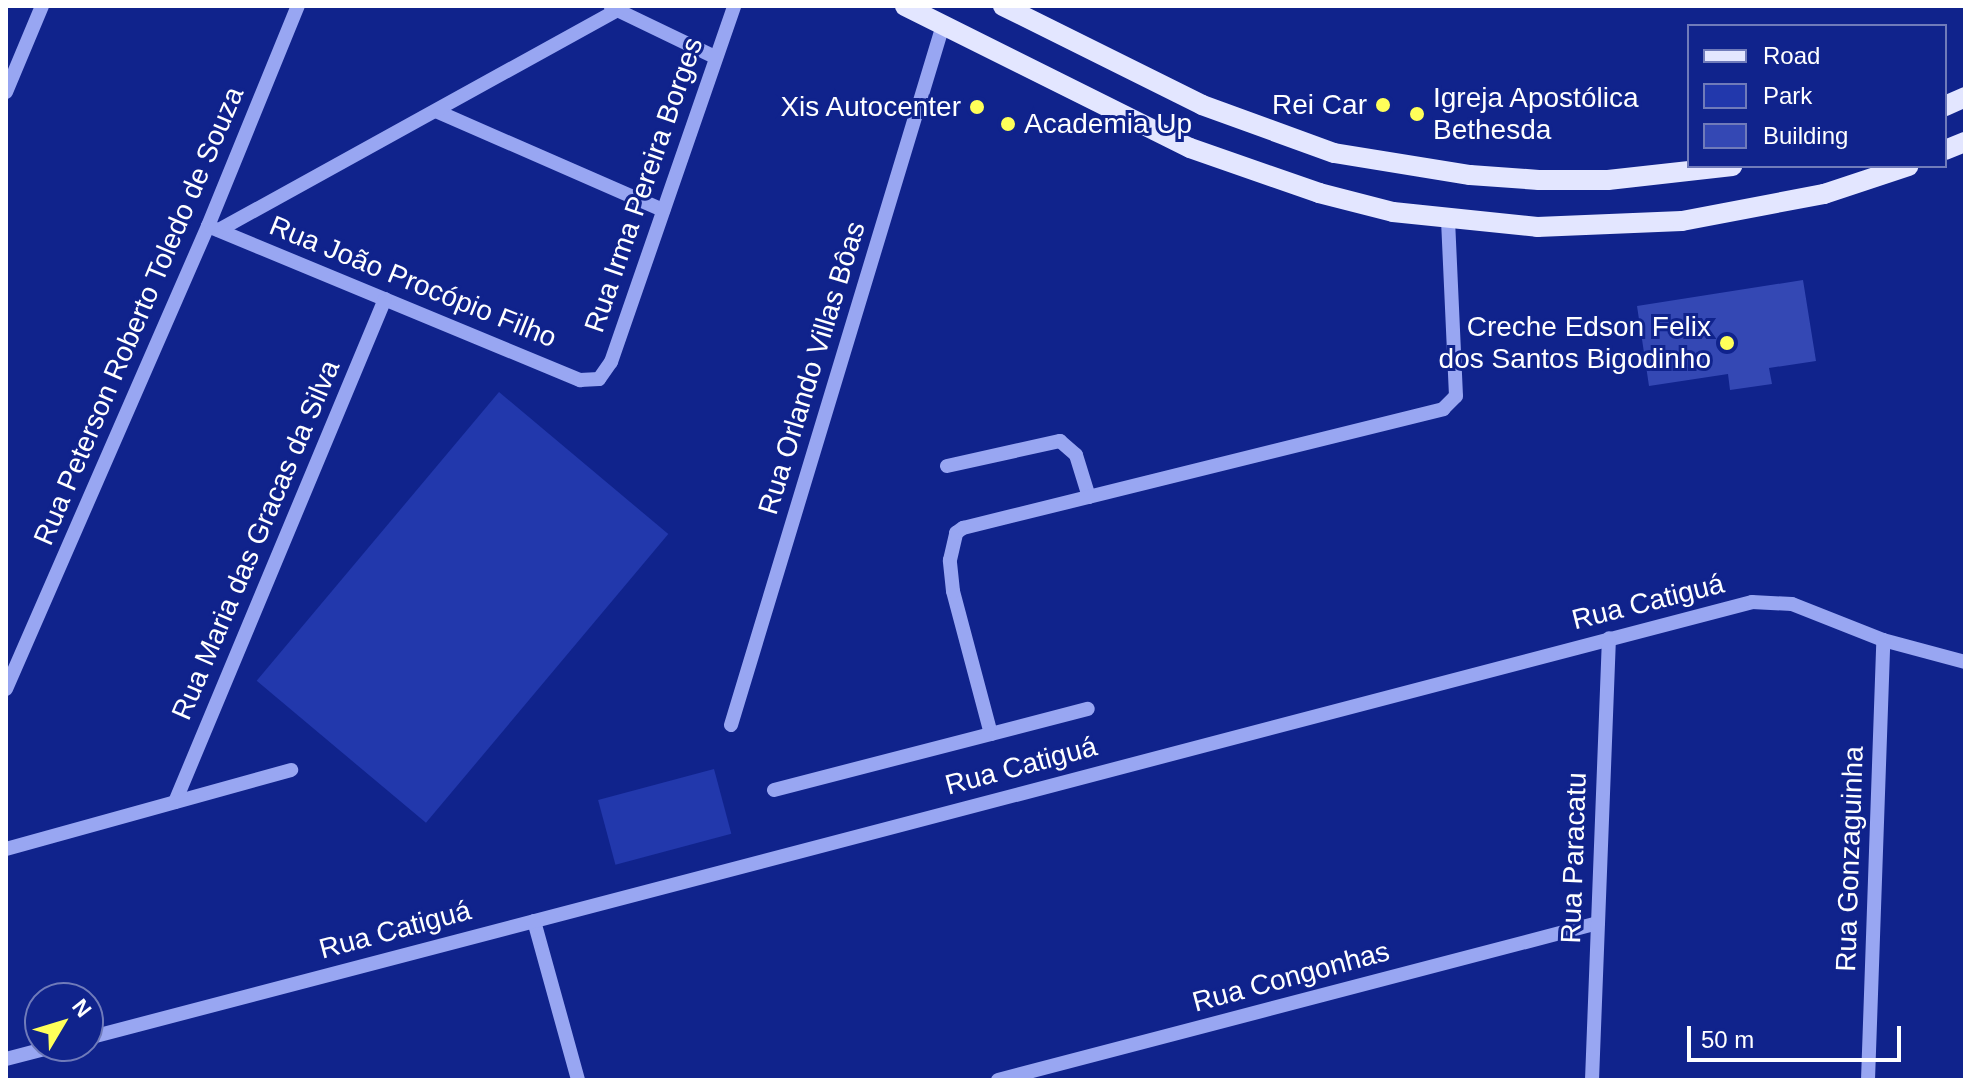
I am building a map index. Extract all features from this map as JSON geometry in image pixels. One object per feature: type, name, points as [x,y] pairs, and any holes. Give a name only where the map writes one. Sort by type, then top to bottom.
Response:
[{"type":"main road","points":[[905,6],[1190,148],[1319,193],[1393,212],[1537,227],[1682,221],[1824,194],[1902,168]]},
{"type":"main road","points":[[1003,6],[1202,105],[1334,153],[1470,175],[1539,180],[1635,178],[1716,168]]},
{"type":"street","points":[[6,92],[42,6]]},
{"type":"street","name":"Rua Peterson Roberto Toledo de Souza","points":[[6,689],[214,228],[298,6]]},
{"type":"street","name":"Rua Irma Pereira Borges","points":[[599,379],[611,362],[734,6]]},
{"type":"street","points":[[214,228],[436,111],[614,8],[715,57]]},
{"type":"street","name":"Rua Orlando Villas Bôas","points":[[731,725],[943,25]]},
{"type":"street","points":[[436,111],[663,210]]},
{"type":"street","points":[[991,734],[953,591],[951,542],[963,528],[1415,417],[1450,405],[1456,388],[1448,220]]},
{"type":"street","name":"Rua João Procópio Filho","points":[[214,228],[580,380],[599,379]]},
{"type":"street","name":"Rua Maria das Gracas da Silva","points":[[175,802],[385,299]]},
{"type":"street","points":[[947,466],[1060,441],[1076,455],[1089,497]]},
{"type":"street","name":"Rua Catiguá","points":[[104,1034],[1609,638],[1765,600],[1792,604],[1883,640],[1965,662]]},
{"type":"street","name":"Rua Paracatu","points":[[1592,1080],[1609,638]]},
{"type":"street","name":"Rua Gonzaguinha","points":[[1868,1080],[1883,640]]},
{"type":"street","points":[[774,790],[1088,709]]},
{"type":"street","points":[[6,849],[291,770]]},
{"type":"street","points":[[534,921],[578,1080]]},
{"type":"street","name":"Rua Congonhas","points":[[998,1080],[1598,923]]},
{"type":"green space","points":[[499,392],[668,534],[426,823],[257,681]]},
{"type":"green space","points":[[714,769],[731,834],[615,865],[598,800]]},
{"type":"building","points":[[1803,280],[1816,361],[1769,368],[1772,384],[1730,390],[1728,374],[1649,386],[1637,306]]},
{"type":"place","name":"Rei Car","points":[[1383,105]]},
{"type":"place","name":"Xis Autocenter","points":[[977,107]]},
{"type":"place","name":"Igreja Apostólica Bethesda","points":[[1417,114]]},
{"type":"place","name":"Academia Up","points":[[1008,124]]},
{"type":"place","name":"Creche Edson Felix dos Santos Bigodinho","points":[[1727,343]]}]
